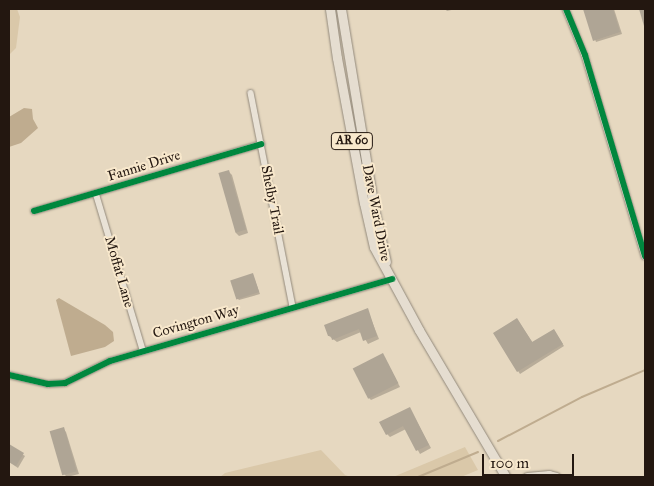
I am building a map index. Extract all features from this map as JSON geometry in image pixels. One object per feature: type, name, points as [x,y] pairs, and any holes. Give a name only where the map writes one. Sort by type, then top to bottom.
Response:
[{"type":"main road","name":"Dave Ward Drive","points":[[330,9],[337,58],[364,204],[374,247],[506,477]]},
{"type":"main road","name":"Dave Ward Drive","points":[[341,9],[374,208],[387,269]]},
{"type":"main road","points":[[527,477],[549,475],[556,477]]},
{"type":"street","points":[[566,9],[585,54],[645,256]]},
{"type":"street","name":"Shelby Trail","points":[[251,93],[293,307]]},
{"type":"street","name":"Fannie Drive","points":[[34,211],[261,144]]},
{"type":"street","name":"Moffat Lane","points":[[96,193],[142,350]]},
{"type":"street","name":"Covington Way","points":[[9,375],[48,384],[65,383],[110,361],[142,350],[392,279]]},
{"type":"shaded area","points":[[9,9],[17,9],[20,17],[16,48],[9,55]]},
{"type":"shaded area","points":[[24,108],[32,109],[33,119],[38,128],[21,143],[9,147],[9,117]]},
{"type":"shaded area","points":[[59,298],[105,325],[113,332],[114,341],[105,347],[71,356],[56,300]]},
{"type":"shaded area","points":[[465,447],[478,470],[461,477],[393,477]]},
{"type":"shaded area","points":[[321,450],[345,475],[351,477],[220,477],[225,473]]},
{"type":"building","points":[[583,9],[613,9],[620,32],[593,41]]},
{"type":"building","points":[[639,9],[645,9],[645,26],[644,26]]},
{"type":"building","points":[[229,170],[246,230],[236,233],[218,173]]},
{"type":"building","points":[[253,273],[259,292],[236,299],[230,280]]},
{"type":"building","points":[[368,308],[377,336],[363,341],[359,329],[332,340],[331,336],[328,336],[324,325]]},
{"type":"building","points":[[517,318],[532,342],[554,329],[563,344],[517,372],[493,333]]},
{"type":"building","points":[[383,353],[398,383],[368,399],[353,368]]},
{"type":"building","points":[[410,407],[429,445],[416,451],[403,426],[386,435],[379,422]]},
{"type":"building","points":[[64,427],[77,471],[62,475],[50,431]]},
{"type":"building","points":[[9,444],[24,453],[16,466],[9,462]]},
{"type":"waterway","points":[[498,441],[582,397],[645,370]]},
{"type":"waterway","points":[[418,477],[478,452]]},
{"type":"cycle path","points":[[566,9],[585,55],[645,256]]},
{"type":"cycle path","points":[[34,211],[261,144]]},
{"type":"cycle path","points":[[9,375],[48,384],[65,383],[110,361],[392,279]]}]
